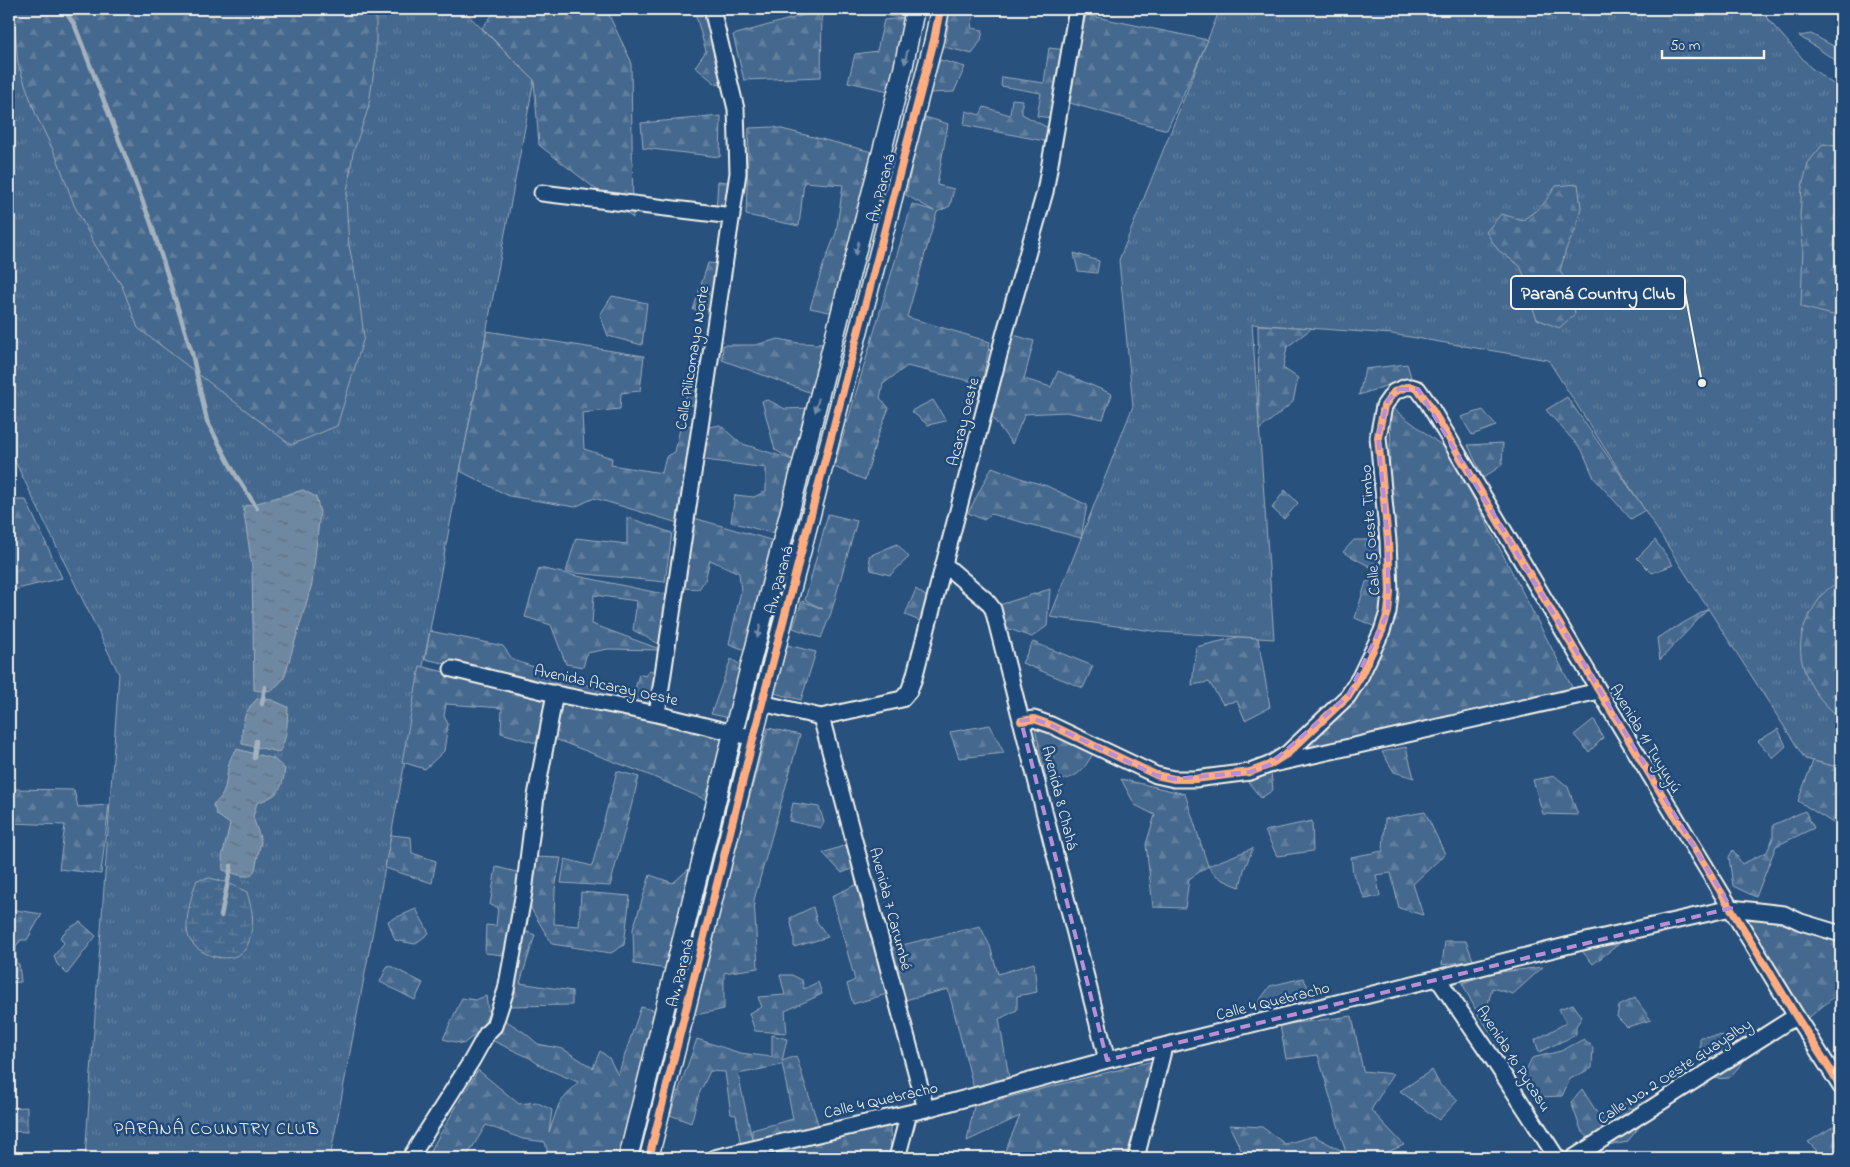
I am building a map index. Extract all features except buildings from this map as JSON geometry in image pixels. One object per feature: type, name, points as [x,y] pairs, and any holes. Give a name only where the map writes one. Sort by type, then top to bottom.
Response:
[{"type":"street","name":"Calle Pilicomayo Norte","points":[[657,714],[738,173],[736,109],[712,9]]},
{"type":"street","name":"Av. Paraná","points":[[628,1158],[733,733],[903,69],[915,9]]},
{"type":"street","name":"Av. Paraná","points":[[649,1158],[762,703],[934,40],[940,9]]},
{"type":"street","name":"Acaray Oeste","points":[[762,703],[821,717],[902,699],[906,696],[914,678],[1005,332],[1045,192],[1077,9]]},
{"type":"street","points":[[886,135],[908,140]]},
{"type":"street","points":[[542,193],[732,216]]},
{"type":"street","name":"Calle 5 Oeste Timbo","points":[[1022,721],[1034,719],[1051,724],[1156,775],[1174,779],[1195,779],[1250,772],[1269,765],[1288,753],[1348,696],[1360,678],[1382,631],[1388,612],[1390,592],[1388,541],[1378,437],[1384,406],[1394,392],[1406,387],[1418,390],[1428,403]]},
{"type":"street","name":"Avenida 11 Tuyuyú","points":[[1428,403],[1599,691],[1841,1087]]},
{"type":"street","name":"Avenida 8 Chahá","points":[[945,565],[986,600],[993,609],[1107,1060]]},
{"type":"street","name":"Avenida Acaray Oeste","points":[[452,669],[657,714],[754,738]]},
{"type":"street","points":[[1269,765],[1599,691]]},
{"type":"street","points":[[410,1158],[487,1033],[494,1026],[506,990],[524,892],[536,796],[555,693]]},
{"type":"street","name":"Avenida 7 Carumbé","points":[[821,717],[926,1109]]},
{"type":"street","name":"Calle 4 Quebracho","points":[[714,1158],[926,1109],[1107,1060],[1582,942],[1731,908],[1784,914],[1802,922],[1841,934]]},
{"type":"street","name":"Avenida 10 Pycasu","points":[[1438,979],[1557,1158]]},
{"type":"street","name":"Calle No. 2 Oeste Guayalby","points":[[1573,1158],[1796,1016]]},
{"type":"street","points":[[1136,1158],[1164,1047]]},
{"type":"street","points":[[897,1158],[909,1113]]},
{"type":"highlighted area","points":[[1399,389],[1418,389],[1731,908],[1107,1060],[1021,721],[1034,719],[1051,725],[1156,775],[1174,779],[1250,772],[1269,765],[1348,696],[1388,612],[1388,541],[1378,437],[1388,400]]},
{"type":"green space","name":"PARANÁ COUNTRY CLUB","points":[[9,9],[462,9],[534,80],[330,1158],[85,1158],[119,674],[9,449]]},
{"type":"green space","points":[[16,9],[376,9],[376,58],[368,109],[353,153],[346,199],[349,245],[358,289],[364,337],[337,426],[291,445],[138,328],[122,286],[95,245],[74,205],[57,158],[36,115],[18,64],[14,18]]},
{"type":"green space","points":[[497,9],[606,9],[631,61],[633,218],[539,145],[534,80],[482,28]]},
{"type":"green space","points":[[694,9],[721,9],[736,88],[716,84],[695,67],[706,51]]},
{"type":"green space","points":[[882,9],[909,9],[893,92],[848,82],[855,54],[877,51],[884,20],[905,18],[887,16]]},
{"type":"green space","points":[[950,9],[975,9],[971,28],[983,30],[981,40],[972,54],[945,47]]},
{"type":"green space","points":[[1220,9],[1759,9],[1810,67],[1841,90],[1841,768],[1805,759],[1548,360],[1392,334],[1252,324],[1274,639],[1160,632],[1050,617],[1133,406],[1119,260]]},
{"type":"green space","points":[[822,10],[821,77],[744,80],[733,35]]},
{"type":"green space","points":[[1086,15],[1208,40],[1167,130],[1066,102]]},
{"type":"green space","points":[[1811,34],[1841,50],[1841,64],[1799,36]]},
{"type":"green space","points":[[1049,48],[1066,50],[1051,118],[1037,116],[1041,93],[1001,86],[1002,77],[1044,83]]},
{"type":"green space","points":[[940,60],[965,67],[954,92],[928,93]]},
{"type":"green space","points":[[1012,99],[1022,100],[1022,114],[1052,130],[1044,141],[964,125],[966,111],[980,115],[984,107],[1010,115]]},
{"type":"green space","points":[[721,116],[720,157],[643,148],[641,123]]},
{"type":"green space","points":[[922,116],[948,124],[937,185],[954,189],[950,206],[937,212],[907,317],[990,342],[982,384],[907,366],[883,384],[880,398],[889,408],[877,438],[865,480],[834,467],[912,204],[934,211],[906,195]]},
{"type":"green space","points":[[774,127],[880,154],[839,314],[810,308],[836,233],[843,185],[804,182],[799,226],[746,215],[749,128]]},
{"type":"green space","points":[[1823,144],[1841,147],[1841,317],[1801,307],[1803,245],[1800,216],[1802,187],[1808,163]]},
{"type":"green space","points":[[718,181],[735,183],[727,217],[716,212]]},
{"type":"green space","points":[[1578,184],[1581,207],[1576,229],[1566,249],[1560,271],[1572,292],[1575,314],[1559,328],[1537,319],[1528,296],[1529,287],[1520,266],[1498,250],[1486,232],[1501,214],[1523,220],[1542,206],[1556,186]]},
{"type":"green space","points":[[1074,253],[1099,261],[1097,273],[1078,271]]},
{"type":"green space","points":[[708,263],[720,264],[715,309],[693,310]]},
{"type":"green space","points":[[612,296],[647,303],[642,345],[608,336],[600,315]]},
{"type":"green space","points":[[1258,325],[1312,328],[1287,347],[1283,368],[1298,378],[1293,402],[1259,430]]},
{"type":"green space","points":[[487,331],[644,356],[640,391],[621,393],[620,409],[582,413],[584,449],[612,458],[611,465],[662,473],[666,457],[675,452],[681,424],[693,426],[698,406],[685,404],[691,365],[708,362],[678,523],[594,498],[575,507],[509,496],[460,471]]},
{"type":"green space","points":[[1007,333],[1034,341],[1024,379],[1051,387],[1058,371],[1112,394],[1103,419],[1066,412],[1025,414],[1012,444],[992,417]]},
{"type":"green space","points":[[779,339],[798,343],[827,344],[814,394],[722,360],[723,345],[755,345]]},
{"type":"green space","points":[[1407,364],[1411,377],[1359,395],[1365,369]]},
{"type":"green space","points":[[1567,397],[1645,510],[1631,519],[1594,478],[1582,450],[1546,410]]},
{"type":"green space","points":[[768,400],[785,409],[809,408],[775,534],[731,522],[735,495],[754,497],[766,491],[766,468],[698,459],[704,428],[720,425],[740,443],[793,460],[775,450],[762,401]]},
{"type":"green space","points":[[933,400],[946,421],[928,425],[911,411]]},
{"type":"green space","points":[[1391,407],[1449,451],[1574,691],[1297,757],[1360,690],[1380,629],[1355,618],[1366,582],[1387,576],[1343,552],[1354,540],[1372,540],[1385,543],[1387,574]]},
{"type":"green space","points":[[1483,410],[1496,426],[1472,435],[1461,417]]},
{"type":"green space","points":[[1503,443],[1502,465],[1483,478],[1468,445]]},
{"type":"green space","points":[[992,467],[1047,486],[1087,505],[1081,538],[991,514],[984,520],[968,513]]},
{"type":"green space","points":[[1285,490],[1298,503],[1284,519],[1272,508]]},
{"type":"green space","points":[[9,500],[26,500],[62,578],[9,591]]},
{"type":"green space","points":[[828,514],[857,521],[831,613],[821,638],[793,628],[802,601],[823,609],[805,600]]},
{"type":"green space","points":[[627,517],[672,533],[665,582],[566,572],[576,538],[627,544]]},
{"type":"green space","points":[[694,518],[774,541],[751,652],[729,644],[741,591],[739,573],[710,560],[705,580],[699,589],[682,588]]},
{"type":"green space","points":[[1655,540],[1673,565],[1652,573],[1637,558]]},
{"type":"green space","points":[[897,544],[909,557],[890,575],[871,570],[869,556]]},
{"type":"green space","points":[[539,568],[668,595],[661,645],[633,630],[637,601],[594,595],[592,624],[662,650],[608,649],[587,653],[583,667],[566,664],[551,625],[525,617]]},
{"type":"green space","points":[[1841,582],[1841,718],[1821,700],[1807,677],[1801,651],[1801,638],[1805,624],[1820,598],[1832,586]]},
{"type":"green space","points":[[916,589],[931,600],[920,621],[905,615]]},
{"type":"green space","points":[[1050,589],[1047,626],[1032,637],[1006,628],[996,606]]},
{"type":"green space","points":[[1708,609],[1660,660],[1657,638]]},
{"type":"green space","points":[[430,631],[503,646],[513,660],[590,686],[634,693],[639,674],[645,676],[650,670],[659,674],[651,710],[425,659]]},
{"type":"green space","points":[[1238,637],[1258,638],[1270,707],[1245,720],[1237,701],[1223,704],[1209,682],[1192,685],[1196,647]]},
{"type":"green space","points":[[1033,642],[1093,666],[1083,688],[1022,663]]},
{"type":"green space","points":[[783,644],[816,652],[801,700],[774,693]]},
{"type":"green space","points":[[731,659],[747,669],[730,718],[711,714]]},
{"type":"green space","points":[[420,666],[547,697],[543,745],[501,733],[502,708],[446,704],[444,716],[448,724],[444,751],[425,769],[402,762]]},
{"type":"green space","points":[[561,702],[752,745],[730,808],[552,738]]},
{"type":"green space","points":[[1594,719],[1603,738],[1589,752],[1574,735]]},
{"type":"green space","points":[[1034,723],[1094,752],[1085,767],[1070,778],[1046,780]]},
{"type":"green space","points":[[990,725],[1004,753],[959,758],[950,732]]},
{"type":"green space","points":[[768,728],[800,735],[754,900],[758,968],[724,973],[724,1009],[691,1016]]},
{"type":"green space","points":[[1778,729],[1786,746],[1773,758],[1758,741]]},
{"type":"green space","points":[[1406,747],[1414,778],[1394,772],[1382,752]]},
{"type":"green space","points":[[1813,761],[1841,768],[1841,828],[1798,801]]},
{"type":"green space","points":[[617,771],[639,777],[610,886],[561,883],[565,859],[592,866]]},
{"type":"green space","points":[[1271,772],[1273,790],[1261,798],[1248,782]]},
{"type":"green space","points":[[1555,776],[1568,787],[1578,815],[1543,814],[1533,780]]},
{"type":"green space","points":[[1121,779],[1185,794],[1208,866],[1189,879],[1185,908],[1153,907],[1146,844],[1155,815],[1135,805]]},
{"type":"green space","points":[[9,789],[74,790],[78,807],[109,805],[101,874],[59,869],[65,825],[9,823]]},
{"type":"green space","points":[[793,803],[819,807],[824,822],[821,828],[789,821]]},
{"type":"green space","points":[[1805,811],[1814,828],[1776,846],[1756,897],[1733,886],[1729,857],[1733,850],[1742,864],[1767,852],[1773,838],[1773,825]]},
{"type":"green space","points":[[1425,812],[1445,854],[1413,884],[1423,915],[1399,908],[1391,873],[1376,875],[1380,896],[1365,899],[1353,874],[1351,857],[1383,851],[1385,819]]},
{"type":"green space","points":[[1312,821],[1313,851],[1277,856],[1265,831]]},
{"type":"green space","points":[[391,835],[411,837],[412,853],[436,861],[432,883],[385,868]]},
{"type":"green space","points":[[849,844],[856,867],[842,873],[823,853]]},
{"type":"green space","points":[[1253,848],[1244,870],[1240,887],[1218,877],[1208,866]]},
{"type":"green space","points":[[535,857],[561,858],[555,889],[554,924],[579,926],[581,892],[630,896],[624,945],[611,953],[552,944],[524,897]]},
{"type":"green space","points":[[702,857],[667,969],[634,964],[633,929],[650,875],[673,883]]},
{"type":"green space","points":[[496,867],[525,874],[511,956],[485,953],[486,925],[496,926],[498,907],[490,905]]},
{"type":"green space","points":[[210,878],[228,883],[247,892],[252,914],[252,930],[246,948],[241,954],[234,957],[217,957],[201,951],[190,940],[188,934],[187,918],[197,880]]},
{"type":"green space","points":[[860,883],[887,994],[853,1004],[847,984],[855,980],[832,896]]},
{"type":"green space","points":[[813,907],[817,922],[828,937],[794,947],[790,918]]},
{"type":"green space","points":[[9,909],[42,914],[27,940],[21,940],[16,946],[16,963],[19,964],[21,982],[9,983]]},
{"type":"green space","points":[[416,909],[429,933],[415,944],[395,940],[388,921]]},
{"type":"green space","points":[[1741,913],[1793,927],[1841,936],[1841,991],[1806,1020]]},
{"type":"green space","points":[[80,922],[96,936],[67,974],[57,964],[54,956],[64,943],[60,937],[68,929]]},
{"type":"green space","points":[[980,926],[990,946],[998,974],[1034,963],[1037,992],[1017,996],[1017,1010],[999,1019],[1009,1077],[974,1089],[948,989],[897,1002],[890,948]]},
{"type":"green space","points":[[522,930],[535,935],[520,983],[572,991],[572,1005],[507,1006]]},
{"type":"green space","points":[[1624,940],[1593,964],[1582,951]]},
{"type":"green space","points":[[1445,941],[1466,941],[1473,960],[1442,965]]},
{"type":"green space","points":[[388,965],[423,983],[415,1000],[380,982]]},
{"type":"green space","points":[[1543,967],[1513,994],[1492,988],[1488,1004],[1490,1014],[1505,1037],[1500,1045],[1479,1016],[1462,983],[1492,973]]},
{"type":"green space","points":[[780,975],[792,975],[802,980],[804,989],[818,982],[822,994],[785,1011],[787,1033],[755,1031],[749,1013],[762,1007],[758,997],[785,995]]},
{"type":"green space","points":[[1303,978],[1317,1003],[1260,1017],[1255,1007],[1270,986]]},
{"type":"green space","points":[[486,996],[490,1023],[463,1044],[443,1039],[462,998],[475,1000]]},
{"type":"green space","points":[[1635,998],[1651,1020],[1627,1027],[1617,1017],[1619,1006]]},
{"type":"green space","points":[[1573,1004],[1582,1017],[1576,1026],[1576,1035],[1539,1052],[1535,1040],[1566,1023],[1559,1009]]},
{"type":"green space","points":[[641,1007],[658,1011],[620,1158],[549,1158],[545,1142],[523,1139],[486,1125],[466,1158],[426,1158],[478,1070],[519,1104],[536,1102],[552,1110],[549,1132],[559,1104],[578,1082],[542,1067],[530,1058],[487,1038],[502,1018],[538,1044],[563,1049],[593,1068],[600,1051],[609,1058],[618,1075]]},
{"type":"green space","points":[[1352,1016],[1363,1071],[1393,1074],[1371,1110],[1404,1145],[1385,1153],[1392,1158],[1245,1158],[1229,1125],[1262,1127],[1285,1144],[1314,1136],[1346,1153],[1318,1055],[1286,1059],[1280,1025]]},
{"type":"green space","points":[[1753,1033],[1750,1054],[1729,1078],[1710,1079],[1700,1055],[1700,1037]]},
{"type":"green space","points":[[772,1035],[787,1039],[782,1061],[796,1056],[820,1130],[741,1147],[736,1115],[731,1114],[725,1072],[710,1071],[699,1094],[691,1123],[670,1115],[697,1039],[740,1053],[772,1057]],"holes":[[[782,1063],[793,1119],[752,1130],[752,1139],[738,1074],[781,1065]]]},
{"type":"green space","points":[[1584,1039],[1593,1047],[1592,1068],[1570,1079],[1562,1096],[1539,1097],[1523,1076],[1532,1058],[1561,1051]]},
{"type":"green space","points":[[1161,1059],[1125,1158],[1002,1158],[1020,1116],[967,1141],[974,1106]]},
{"type":"green space","points":[[1432,1070],[1440,1085],[1458,1100],[1439,1120],[1400,1091]]},
{"type":"green space","points":[[1582,1089],[1601,1119],[1632,1098],[1644,1108],[1641,1125],[1627,1142],[1598,1148],[1581,1130],[1571,1102]]},
{"type":"green space","points":[[27,1107],[27,1132],[9,1131],[9,1108]]},
{"type":"green space","points":[[1841,1122],[1841,1158],[1821,1158],[1822,1156],[1808,1142]]},
{"type":"green space","points":[[890,1126],[891,1158],[752,1158]]},
{"type":"water","points":[[303,490],[316,497],[320,512],[312,584],[284,678],[271,690],[254,690],[252,566],[243,507]]},
{"type":"water","points":[[258,698],[272,700],[288,707],[286,736],[279,752],[242,744],[244,719]]},
{"type":"water","points":[[237,749],[274,759],[285,769],[278,792],[270,798],[257,803],[253,817],[261,841],[255,870],[250,876],[242,876],[223,870],[222,857],[230,824],[217,815],[213,804],[223,793],[229,763]]},
{"type":"waterway","points":[[64,9],[75,26],[151,223],[192,353],[207,421],[235,474],[257,508]]},
{"type":"waterway","points":[[262,704],[265,687]]},
{"type":"waterway","points":[[254,758],[256,741]]},
{"type":"waterway","points":[[221,916],[231,866]]},
{"type":"cycle path","points":[[649,1158],[762,703],[934,40],[940,9]]},
{"type":"cycle path","points":[[1021,721],[1034,719],[1051,725],[1156,775],[1174,779],[1195,779],[1250,772],[1269,765],[1288,753],[1348,696],[1360,677],[1382,631],[1388,612],[1390,592],[1388,541],[1378,437],[1384,406],[1394,392],[1406,387],[1418,389],[1599,691],[1841,1087]]},
{"type":"place","name":"Paraná Country Club","points":[[1702,383]]},
{"type":"district","name":"PARANÁ COUNTRY CLUB","points":[[217,1130]]}]
